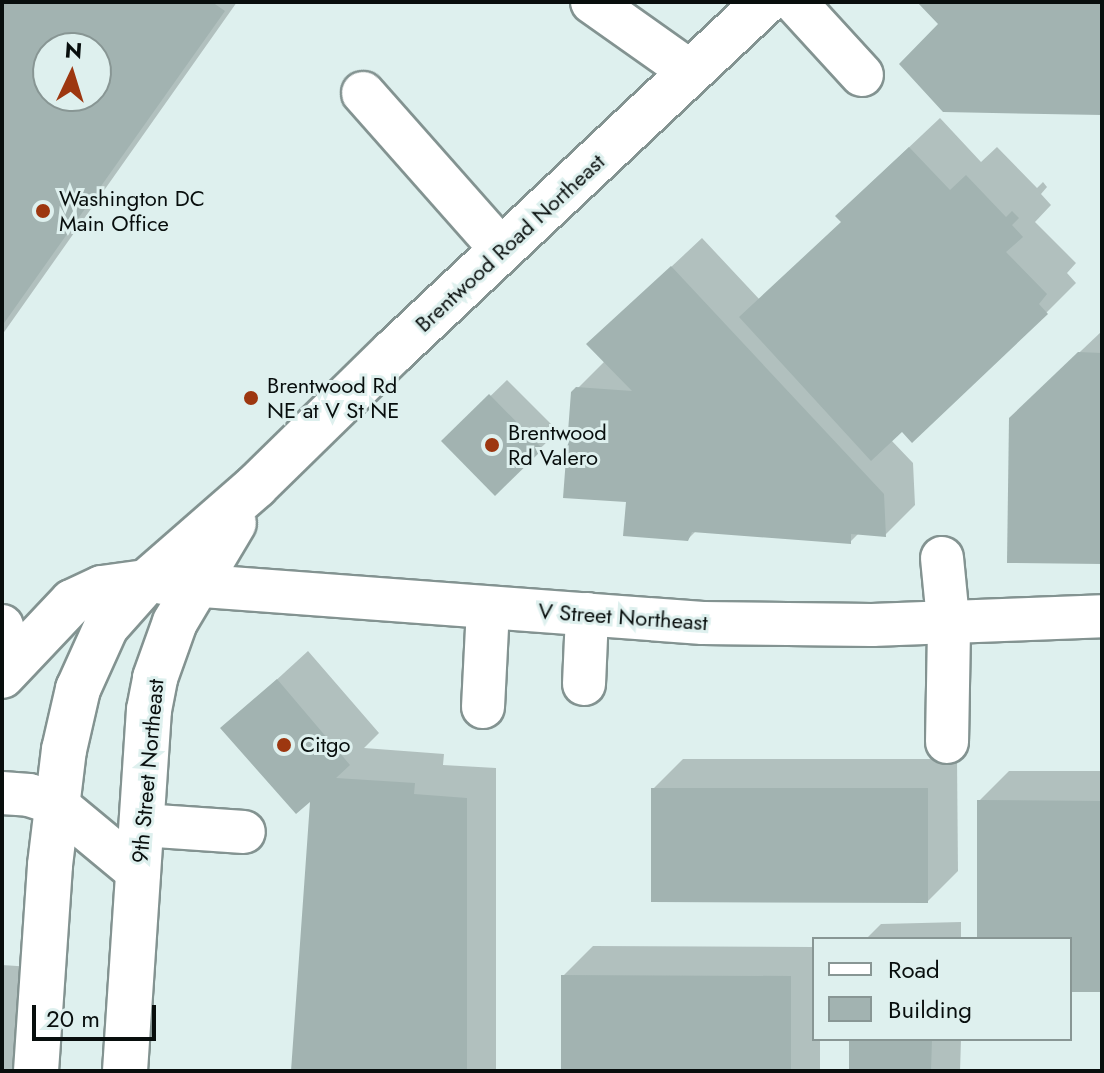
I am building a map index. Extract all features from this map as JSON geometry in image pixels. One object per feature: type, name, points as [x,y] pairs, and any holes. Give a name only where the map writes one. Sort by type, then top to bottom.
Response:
[{"type":"main road","name":"Brentwood Road Northeast","points":[[256,486],[765,2]]},
{"type":"main road","points":[[36,1071],[56,804],[70,721],[86,665],[106,627],[146,582],[256,486]]},
{"type":"main road","name":"9th Street Northeast","points":[[125,1071],[149,710],[159,660],[195,586],[256,486]]},
{"type":"main road","points":[[6,655],[72,602],[102,588],[146,582]]},
{"type":"street","points":[[592,2],[691,72]]},
{"type":"street","points":[[795,2],[862,75]]},
{"type":"street","points":[[363,93],[502,250]]},
{"type":"street","points":[[942,558],[947,622],[947,742]]},
{"type":"street","name":"V Street Northeast","points":[[146,582],[488,608],[760,624],[1101,623]]},
{"type":"street","points":[[483,707],[488,608]]},
{"type":"street","points":[[584,684],[587,614]]},
{"type":"street","points":[[2,793],[29,795],[56,804],[139,873]]},
{"type":"street","points":[[142,825],[244,832]]},
{"type":"building","name":"Washington DC Main Office","points":[[2,2],[212,2],[225,11],[2,326]]},
{"type":"building","points":[[917,2],[1102,2],[1102,115],[943,112],[899,64],[938,24]]},
{"type":"building","points":[[909,147],[950,190],[966,175],[1006,217],[1012,211],[1019,218],[1012,225],[1023,237],[1006,252],[1047,294],[1039,304],[1048,314],[912,443],[902,432],[871,461],[739,317],[841,222],[835,216]]},
{"type":"building","points":[[671,266],[884,494],[886,537],[851,534],[851,544],[692,532],[688,541],[623,536],[626,502],[563,498],[571,392],[576,387],[632,391],[586,344]]},
{"type":"building","points":[[1078,352],[1102,353],[1102,564],[1007,563],[1009,418]]},
{"type":"building","points":[[489,394],[543,449],[495,496],[441,441]]},
{"type":"building","points":[[277,679],[350,765],[336,778],[415,783],[414,794],[467,798],[467,1071],[291,1071],[310,802],[296,814],[220,728]]},
{"type":"building","points":[[651,788],[928,788],[928,903],[651,902]]},
{"type":"building","points":[[977,800],[1102,801],[1102,992],[1072,992],[1072,937],[977,937]]},
{"type":"building","points":[[561,975],[791,976],[791,1071],[561,1071]]},
{"type":"building","points":[[849,1041],[932,1041],[931,1071],[849,1071]]},
{"type":"place","name":"Washington DC Main Office","points":[[43,211]]},
{"type":"place","name":"Brentwood Rd NE at V St NE","points":[[251,398]]},
{"type":"place","name":"Brentwood Rd Valero","points":[[492,445]]},
{"type":"place","name":"Citgo","points":[[284,745]]}]
